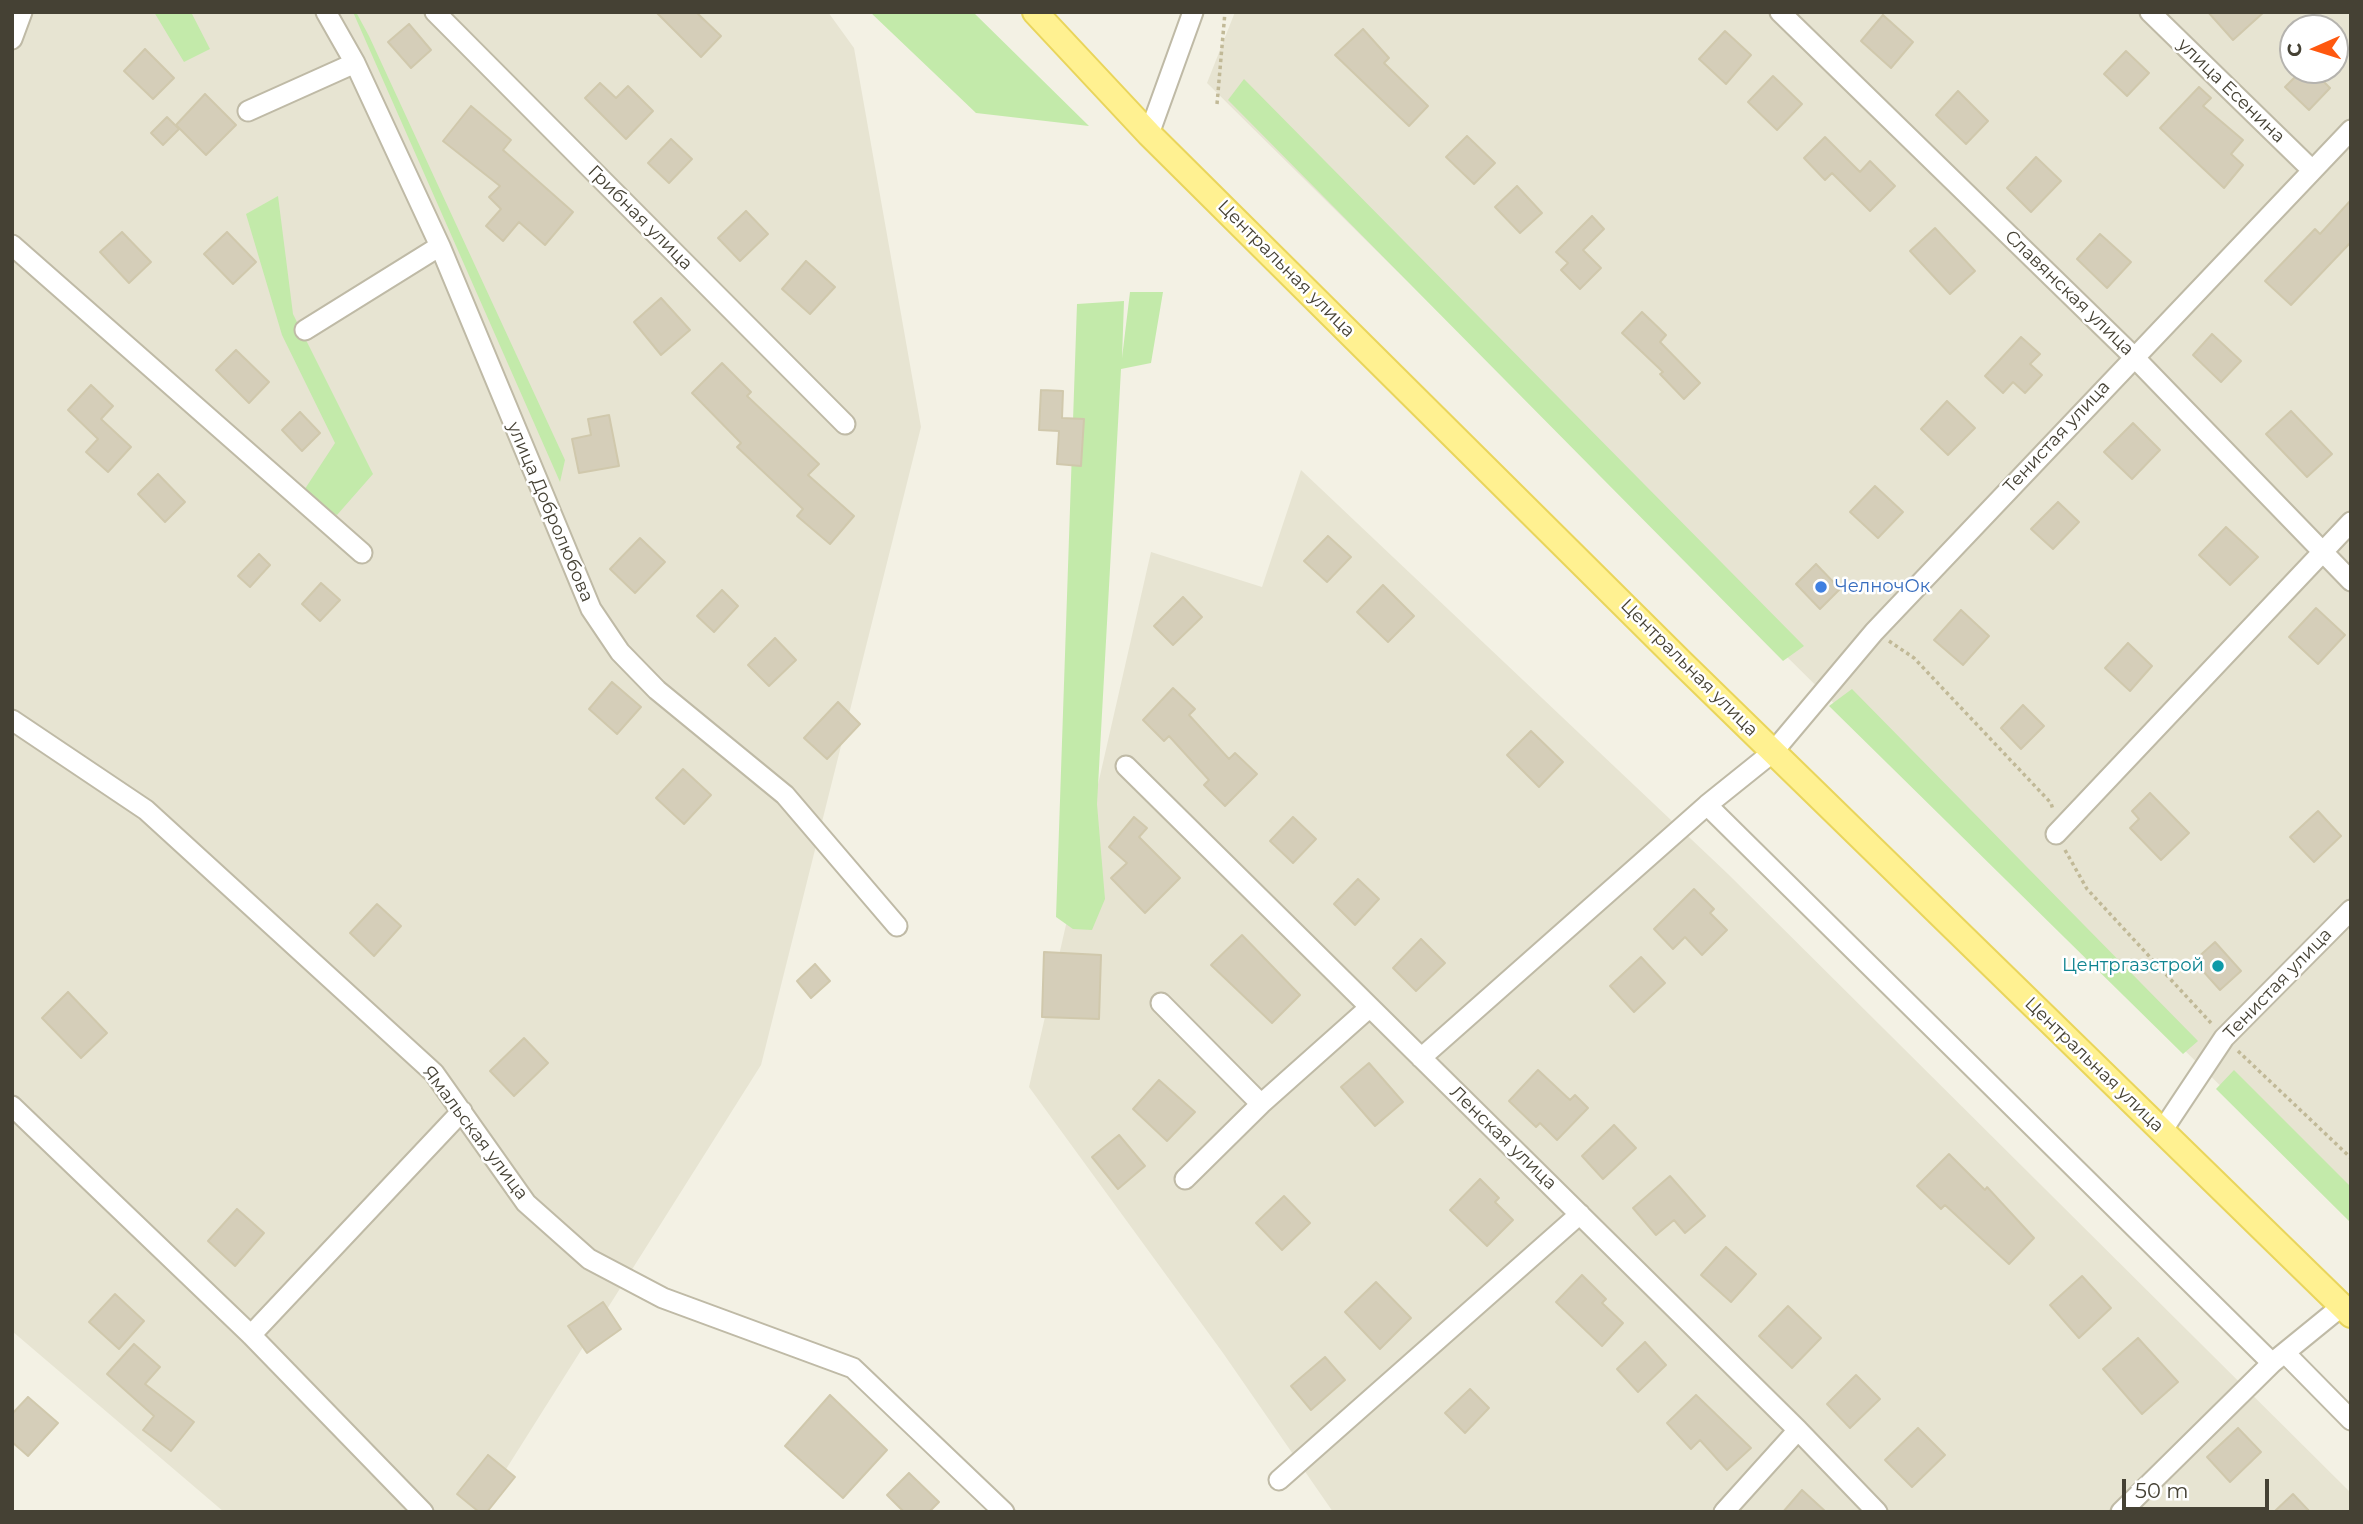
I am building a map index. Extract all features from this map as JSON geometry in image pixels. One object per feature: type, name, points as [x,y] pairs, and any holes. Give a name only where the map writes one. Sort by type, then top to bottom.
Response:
[{"type":"main road","name":"Центральная улица","points":[[1035,12],[1149,134],[1773,752],[2346,1311]]},
{"type":"street","points":[[12,39],[22,12]]},
{"type":"street","name":"улица Добролюбова","points":[[326,12],[355,63],[439,246],[591,609],[620,652],[657,690],[785,795],[898,926]]},
{"type":"street","name":"Грибная улица","points":[[435,12],[845,424]]},
{"type":"street","points":[[1149,134],[1193,12]]},
{"type":"street","name":"Славянская улица","points":[[1780,12],[2133,356],[2351,581]]},
{"type":"street","name":"улица Есенина","points":[[2150,12],[2312,170]]},
{"type":"street","points":[[248,111],[355,63]]},
{"type":"street","name":"Тенистая улица","points":[[1421,1058],[1707,805],[1773,752],[1874,632],[2133,356],[2351,130]]},
{"type":"street","points":[[12,245],[362,553]]},
{"type":"street","points":[[305,330],[439,246]]},
{"type":"street","points":[[2056,834],[2351,522]]},
{"type":"street","name":"Ямальская улица","points":[[12,720],[146,810],[434,1073],[526,1203],[589,1259],[663,1298],[853,1368],[1004,1512]]},
{"type":"street","name":"Ленская улица","points":[[1126,766],[1798,1430],[1877,1512]]},
{"type":"street","points":[[1707,805],[2278,1358],[2351,1420]]},
{"type":"street","name":"Тенистая улица","points":[[2162,1131],[2224,1038],[2351,910]]},
{"type":"street","points":[[1161,1003],[1261,1104]]},
{"type":"street","points":[[1185,1179],[1261,1104],[1370,1006]]},
{"type":"street","points":[[12,1106],[251,1335],[422,1512]]},
{"type":"street","points":[[251,1335],[461,1111]]},
{"type":"street","points":[[1279,1480],[1580,1214]]},
{"type":"street","points":[[2121,1512],[2278,1358],[2346,1311]]},
{"type":"street","points":[[1724,1512],[1798,1430]]},
{"type":"path","points":[[1217,104],[1225,12]]},
{"type":"path","points":[[1874,632],[1914,658],[2051,803],[2056,834],[2087,889],[2224,1038],[2351,1158]]},
{"type":"shaded area","points":[[12,12],[828,12],[854,48],[921,427],[761,1065],[479,1512],[224,1512],[12,1331]]},
{"type":"shaded area","points":[[1235,12],[2351,12],[2351,1215],[1207,83]]},
{"type":"shaded area","points":[[1301,470],[1728,874],[2351,1493],[2351,1512],[1333,1512],[1223,1353],[1029,1087],[1151,552],[1262,587]]},
{"type":"green space","points":[[154,12],[191,12],[210,49],[184,62]]},
{"type":"green space","points":[[353,12],[356,12],[369,36],[565,460],[560,482]]},
{"type":"green space","points":[[870,12],[973,12],[1089,126],[976,113]]},
{"type":"green space","points":[[1244,79],[1804,646],[1783,661],[1228,100]]},
{"type":"green space","points":[[278,196],[293,314],[373,474],[337,515],[299,498],[335,443],[282,335],[246,214]]},
{"type":"green space","points":[[1130,292],[1163,292],[1151,363],[1121,369],[1097,804],[1105,899],[1092,930],[1073,929],[1056,917],[1077,304],[1124,301],[1122,358]]},
{"type":"green space","points":[[1852,689],[2198,1041],[2183,1054],[1829,706]]},
{"type":"green space","points":[[2234,1070],[2351,1187],[2351,1223],[2216,1089]]},
{"type":"building","points":[[656,12],[696,12],[721,36],[701,57]]},
{"type":"building","points":[[2208,12],[2264,12],[2233,40]]},
{"type":"building","points":[[1883,15],[1913,42],[1891,68],[1861,41]]},
{"type":"building","points":[[409,24],[431,50],[411,68],[388,42]]},
{"type":"building","points":[[1363,29],[1389,58],[1384,63],[1428,106],[1409,126],[1335,55]]},
{"type":"building","points":[[1725,31],[1751,55],[1726,84],[1699,59]]},
{"type":"building","points":[[145,49],[174,78],[153,99],[124,71]]},
{"type":"building","points":[[2126,51],[2149,73],[2127,96],[2104,74]]},
{"type":"building","points":[[1773,76],[1802,104],[1777,130],[1748,102]]},
{"type":"building","points":[[600,83],[616,98],[628,86],[653,111],[626,139],[585,98]]},
{"type":"building","points":[[2288,84],[2326,84],[2330,88],[2309,110],[2285,87]]},
{"type":"building","points":[[2199,87],[2211,98],[2203,106],[2243,140],[2231,154],[2243,165],[2224,188],[2160,128]]},
{"type":"building","points":[[1958,91],[1988,121],[1966,144],[1936,115]]},
{"type":"building","points":[[205,94],[236,125],[206,155],[176,125]]},
{"type":"building","points":[[471,106],[511,140],[503,150],[573,212],[545,245],[519,222],[503,241],[486,226],[501,209],[489,197],[500,186],[443,141]]},
{"type":"building","points":[[167,117],[179,129],[163,145],[151,133]]},
{"type":"building","points":[[1467,136],[1495,163],[1474,184],[1446,157]]},
{"type":"building","points":[[1825,137],[1860,172],[1870,161],[1895,186],[1870,211],[1832,173],[1825,180],[1804,158]]},
{"type":"building","points":[[671,139],[692,159],[669,183],[648,163]]},
{"type":"building","points":[[2036,157],[2061,181],[2031,212],[2007,188]]},
{"type":"building","points":[[1517,186],[1542,213],[1520,233],[1495,207]]},
{"type":"building","points":[[2351,200],[2351,242],[2291,305],[2265,281],[2315,229],[2320,234]]},
{"type":"building","points":[[746,211],[768,234],[740,261],[718,238]]},
{"type":"building","points":[[1592,216],[1604,229],[1583,250],[1601,268],[1580,289],[1561,270],[1568,263],[1556,252]]},
{"type":"building","points":[[1935,228],[1975,271],[1950,294],[1910,251]]},
{"type":"building","points":[[122,232],[151,262],[129,283],[100,252]]},
{"type":"building","points":[[227,232],[256,262],[233,284],[204,254]]},
{"type":"building","points":[[2100,234],[2131,262],[2107,288],[2077,259]]},
{"type":"building","points":[[806,261],[835,287],[810,314],[782,289]]},
{"type":"building","points":[[661,298],[690,330],[661,355],[634,322]]},
{"type":"building","points":[[1642,312],[1666,335],[1660,342],[1700,383],[1684,399],[1660,374],[1663,372],[1622,333]]},
{"type":"building","points":[[2212,334],[2241,361],[2221,382],[2193,355]]},
{"type":"building","points":[[2021,337],[2040,354],[2030,364],[2042,375],[2025,393],[2013,382],[2003,393],[1985,376]]},
{"type":"building","points":[[236,350],[269,382],[249,403],[216,370]]},
{"type":"building","points":[[722,363],[751,392],[747,396],[819,464],[808,475],[854,516],[830,544],[797,516],[803,509],[737,447],[741,443],[692,393]]},
{"type":"building","points":[[91,385],[113,406],[101,419],[131,447],[108,472],[86,452],[98,439],[68,410]]},
{"type":"building","points":[[1041,390],[1063,391],[1062,418],[1084,419],[1081,466],[1057,464],[1059,431],[1039,430]]},
{"type":"building","points":[[1947,401],[1975,428],[1948,455],[1921,429]]},
{"type":"building","points":[[2291,411],[2332,454],[2307,477],[2266,434]]},
{"type":"building","points":[[300,412],[320,433],[302,451],[282,430]]},
{"type":"building","points":[[609,415],[619,466],[579,473],[572,439],[591,435],[588,419]]},
{"type":"building","points":[[2133,423],[2160,450],[2132,479],[2104,452]]},
{"type":"building","points":[[158,474],[185,502],[165,522],[138,494]]},
{"type":"building","points":[[1875,486],[1903,512],[1878,538],[1850,512]]},
{"type":"building","points":[[2058,502],[2079,522],[2053,549],[2031,529]]},
{"type":"building","points":[[2226,527],[2258,557],[2230,585],[2199,555]]},
{"type":"building","points":[[1328,536],[1351,557],[1327,582],[1304,561]]},
{"type":"building","points":[[640,538],[665,562],[635,593],[610,569]]},
{"type":"building","points":[[259,554],[270,565],[250,587],[238,576]]},
{"type":"building","points":[[1816,564],[1840,589],[1820,609],[1796,584]]},
{"type":"building","points":[[321,583],[340,600],[320,621],[302,604]]},
{"type":"building","points":[[1383,585],[1414,616],[1388,642],[1357,612]]},
{"type":"building","points":[[722,590],[738,606],[714,632],[697,616]]},
{"type":"building","points":[[1183,597],[1202,617],[1173,645],[1154,626]]},
{"type":"building","points":[[2316,608],[2345,635],[2318,664],[2289,637]]},
{"type":"building","points":[[1961,610],[1989,636],[1963,665],[1934,640]]},
{"type":"building","points":[[775,638],[796,660],[769,686],[748,665]]},
{"type":"building","points":[[2128,643],[2152,666],[2130,691],[2105,668]]},
{"type":"building","points":[[612,682],[641,707],[617,734],[589,709]]},
{"type":"building","points":[[1173,688],[1195,709],[1189,715],[1229,759],[1235,753],[1257,774],[1225,806],[1204,785],[1209,780],[1169,736],[1164,741],[1143,720]]},
{"type":"building","points":[[838,702],[860,724],[827,759],[804,738]]},
{"type":"building","points":[[2023,705],[2044,726],[2021,749],[2001,728]]},
{"type":"building","points":[[1531,731],[1563,762],[1539,787],[1507,755]]},
{"type":"building","points":[[683,769],[711,795],[684,824],[656,798]]},
{"type":"building","points":[[2150,793],[2189,833],[2161,860],[2130,828],[2139,819],[2132,811]]},
{"type":"building","points":[[2318,811],[2341,836],[2314,862],[2290,837]]},
{"type":"building","points":[[1134,817],[1147,828],[1139,837],[1180,878],[1145,913],[1111,878],[1127,863],[1109,847]]},
{"type":"building","points":[[1293,817],[1316,839],[1293,863],[1270,841]]},
{"type":"building","points":[[1358,879],[1379,899],[1355,925],[1334,904]]},
{"type":"building","points":[[1694,889],[1714,909],[1710,913],[1727,930],[1702,955],[1685,937],[1673,949],[1654,929]]},
{"type":"building","points":[[377,904],[401,926],[374,956],[350,933]]},
{"type":"building","points":[[1242,935],[1300,995],[1272,1023],[1211,965]]},
{"type":"building","points":[[1421,939],[1445,963],[1416,991],[1393,968]]},
{"type":"building","name":"Центргазстрой","points":[[2215,942],[2241,971],[2220,990],[2194,961]]},
{"type":"building","points":[[1044,952],[1101,955],[1099,1019],[1042,1017]]},
{"type":"building","points":[[1641,957],[1665,983],[1634,1012],[1610,986]]},
{"type":"building","points":[[815,964],[830,981],[811,998],[797,981]]},
{"type":"building","points":[[68,992],[107,1033],[81,1058],[42,1018]]},
{"type":"building","points":[[524,1038],[548,1063],[514,1096],[490,1071]]},
{"type":"building","points":[[1369,1063],[1403,1102],[1375,1126],[1341,1087]]},
{"type":"building","points":[[1538,1070],[1570,1100],[1575,1095],[1588,1108],[1557,1140],[1540,1123],[1536,1127],[1509,1101]]},
{"type":"building","points":[[1159,1080],[1195,1112],[1167,1141],[1133,1109]]},
{"type":"building","points":[[1614,1125],[1636,1148],[1603,1179],[1582,1156]]},
{"type":"building","points":[[1119,1135],[1145,1166],[1118,1189],[1092,1157]]},
{"type":"building","points":[[1949,1154],[1985,1190],[1987,1187],[2034,1238],[2009,1264],[1945,1205],[1941,1209],[1917,1186]]},
{"type":"building","points":[[1670,1176],[1705,1216],[1685,1233],[1674,1220],[1656,1235],[1633,1208]]},
{"type":"building","points":[[1480,1179],[1499,1198],[1495,1202],[1513,1220],[1487,1246],[1450,1210]]},
{"type":"building","points":[[1284,1196],[1310,1223],[1282,1250],[1256,1223]]},
{"type":"building","points":[[237,1209],[264,1233],[235,1266],[208,1241]]},
{"type":"building","points":[[1726,1247],[1756,1274],[1731,1302],[1701,1275]]},
{"type":"building","points":[[1582,1275],[1606,1299],[1602,1303],[1623,1323],[1602,1346],[1556,1302]]},
{"type":"building","points":[[2082,1276],[2111,1308],[2079,1338],[2050,1305]]},
{"type":"building","points":[[1376,1282],[1411,1318],[1380,1349],[1345,1312]]},
{"type":"building","points":[[115,1294],[144,1321],[119,1349],[89,1322]]},
{"type":"building","points":[[603,1302],[621,1329],[587,1353],[568,1326]]},
{"type":"building","points":[[1788,1306],[1821,1338],[1792,1368],[1759,1336]]},
{"type":"building","points":[[2138,1338],[2178,1382],[2142,1414],[2103,1369]]},
{"type":"building","points":[[1645,1342],[1666,1365],[1638,1392],[1617,1369]]},
{"type":"building","points":[[134,1344],[160,1367],[145,1384],[194,1422],[171,1451],[143,1430],[154,1416],[107,1374]]},
{"type":"building","points":[[1325,1357],[1345,1380],[1311,1410],[1291,1386]]},
{"type":"building","points":[[1856,1375],[1880,1399],[1850,1428],[1827,1404]]},
{"type":"building","points":[[1470,1389],[1489,1408],[1465,1433],[1445,1413]]},
{"type":"building","points":[[830,1395],[887,1450],[843,1498],[785,1446]]},
{"type":"building","points":[[1696,1395],[1751,1448],[1727,1470],[1700,1440],[1691,1449],[1667,1423]]},
{"type":"building","points":[[28,1397],[58,1423],[28,1456],[12,1442],[12,1414]]},
{"type":"building","points":[[1918,1428],[1945,1455],[1912,1487],[1885,1460]]},
{"type":"building","points":[[2238,1428],[2261,1452],[2230,1482],[2207,1457]]},
{"type":"building","points":[[488,1455],[515,1477],[487,1512],[479,1512],[457,1494]]},
{"type":"building","points":[[909,1473],[939,1502],[929,1512],[904,1512],[887,1495]]},
{"type":"building","points":[[1802,1490],[1826,1512],[1783,1512]]},
{"type":"building","points":[[2293,1494],[2310,1512],[2274,1512]]},
{"type":"place","name":"ЧелночОк","points":[[1821,587]]},
{"type":"place","name":"Центргазстрой","points":[[2218,966]]}]
